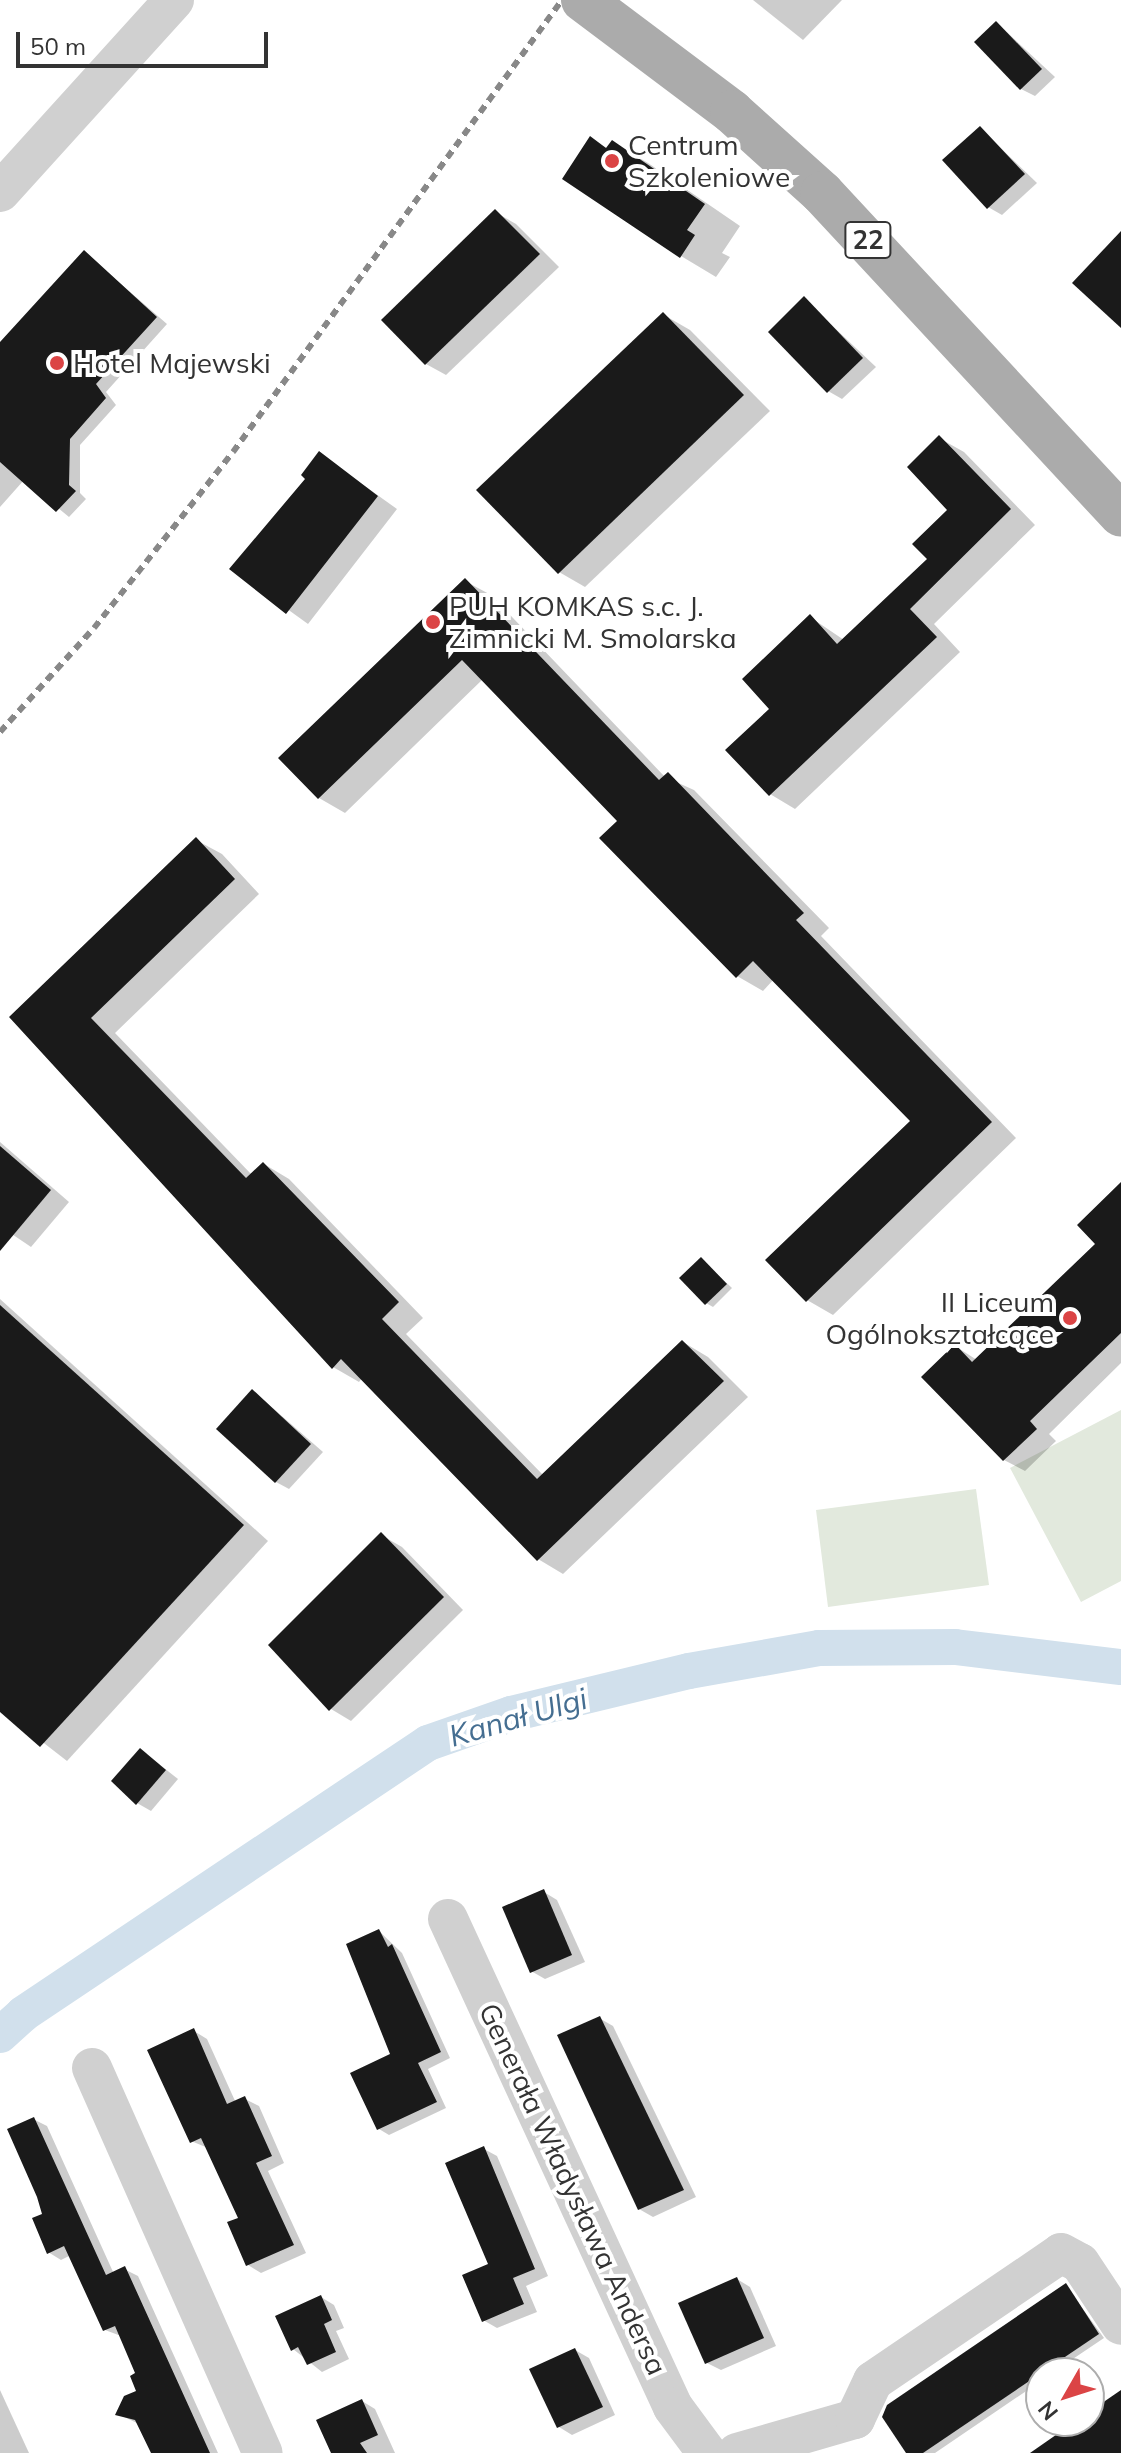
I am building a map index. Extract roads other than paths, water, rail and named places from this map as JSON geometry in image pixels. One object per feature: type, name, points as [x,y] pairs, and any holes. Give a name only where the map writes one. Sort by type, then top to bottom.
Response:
[{"type":"main road","name":"22","points":[[583,0],[732,112],[822,193],[1121,515]]},
{"type":"street","points":[[0,192],[174,0]]},
{"type":"street","name":"Generała Władysława Andersa","points":[[448,1919],[673,2407],[707,2453]]},
{"type":"street","points":[[92,2068],[263,2453]]},
{"type":"street","points":[[737,2453],[855,2419],[873,2381],[1061,2253],[1080,2263],[1121,2325]]},
{"type":"waterway","name":"Kanał Ulgi","points":[[0,2035],[23,2014],[428,1743],[511,1714],[689,1671],[819,1648],[955,1647],[1121,1667]]},
{"type":"railway","points":[[0,732],[94,628],[233,452],[562,0]]},
{"type":"place","name":"Centrum Szkoleniowe","points":[[612,161]]},
{"type":"place","name":"Hotel Majewski","points":[[57,363]]},
{"type":"place","name":"PUH KOMKAS s.c. J. Zimnicki M. Smolarska","points":[[433,622]]},
{"type":"place","name":"II Liceum Ogólnokształcące","points":[[1070,1318]]}]
